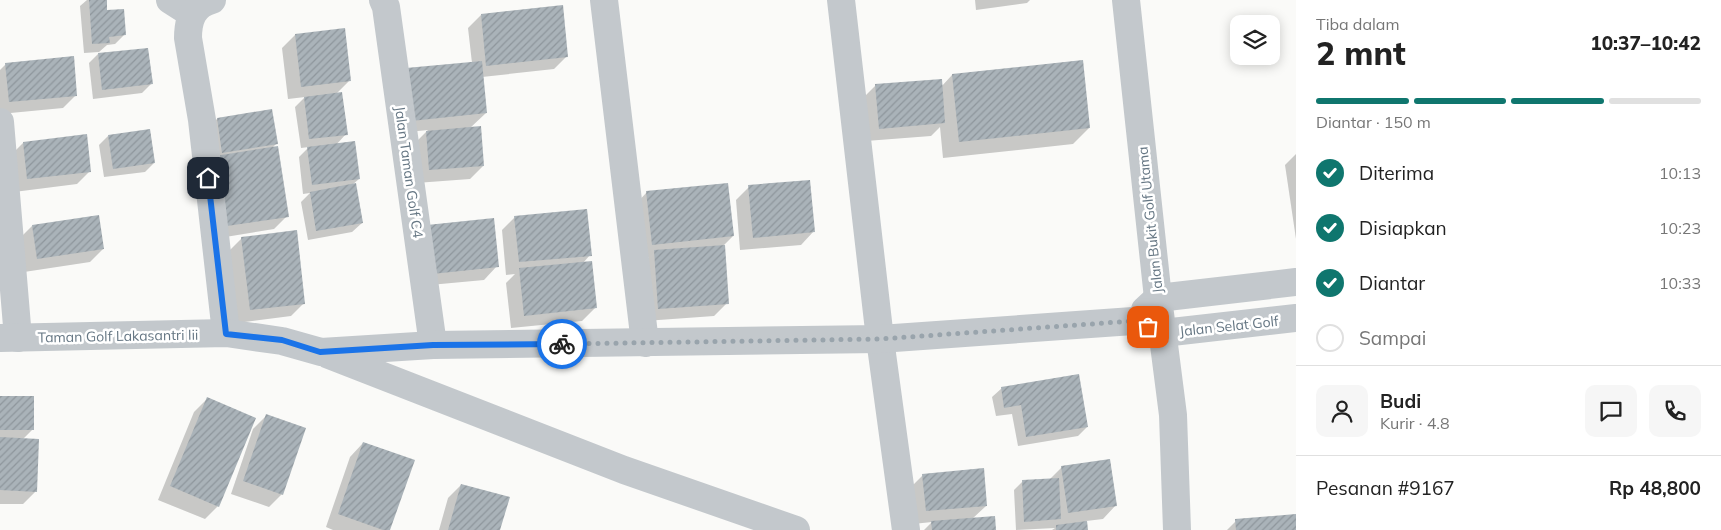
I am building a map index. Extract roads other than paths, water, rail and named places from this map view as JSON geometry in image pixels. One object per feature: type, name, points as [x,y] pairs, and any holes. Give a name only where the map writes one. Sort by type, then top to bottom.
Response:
[{"type":"street","name":"Jalan Taman Golf C4","points":[[382,0],[386,7],[433,345]]},
{"type":"street","points":[[604,0],[645,343]]},
{"type":"street","points":[[841,0],[880,339],[906,530]]},
{"type":"street","name":"Jalan Bukit Golf Utama","points":[[1126,0],[1158,298],[1173,415],[1177,530]]},
{"type":"street","points":[[195,4],[188,26],[188,38],[202,120],[226,334]]},
{"type":"street","points":[[0,122],[9,338]]},
{"type":"street","points":[[1133,321],[1158,298],[1296,282]]},
{"type":"street","name":"Jalan Selat Golf","points":[[1163,333],[1296,318]]},
{"type":"street","name":"Taman Golf Lakasantri Iii","points":[[9,338],[226,334],[282,340],[320,352],[433,345],[880,339],[1133,321],[1163,333]]},
{"type":"street","points":[[320,352],[624,470],[796,530]]}]
